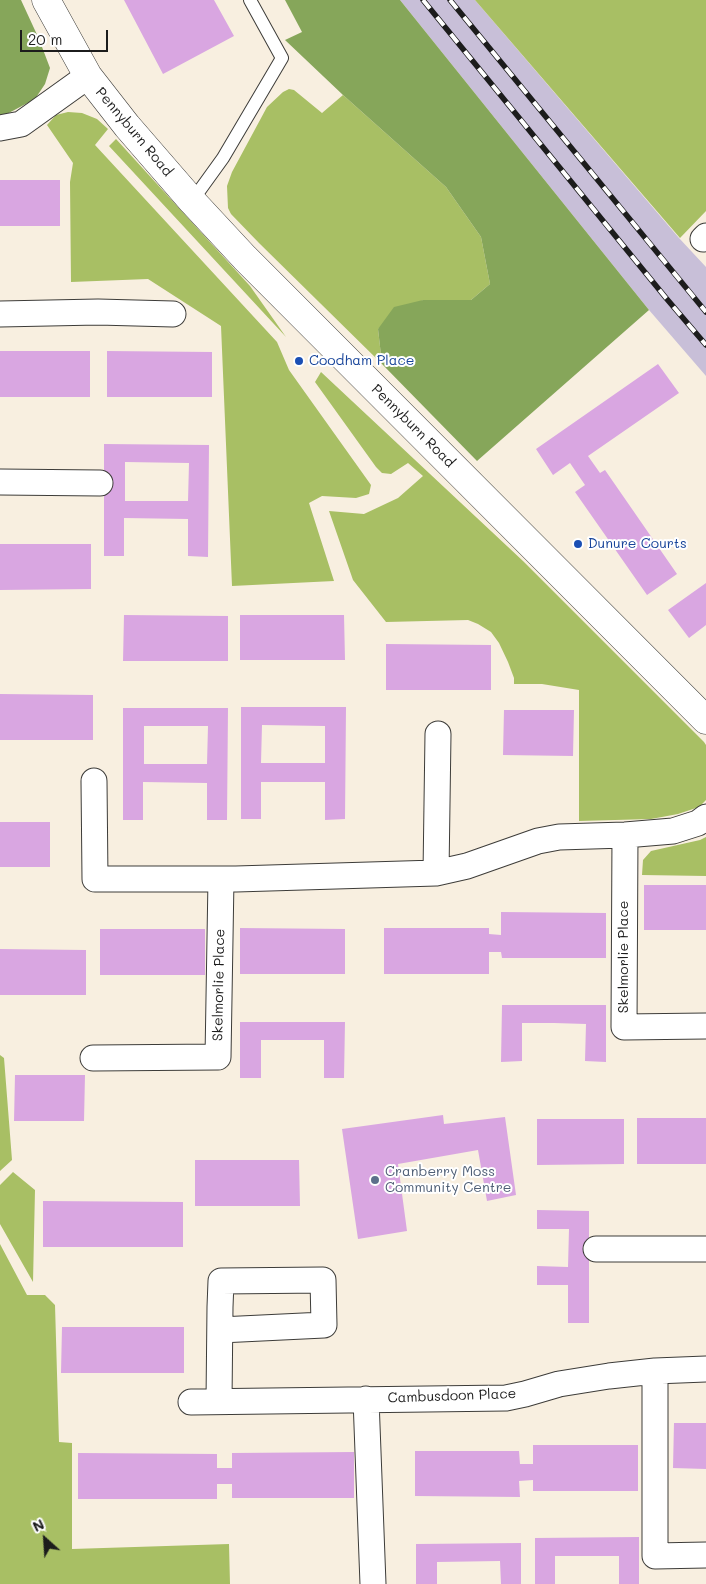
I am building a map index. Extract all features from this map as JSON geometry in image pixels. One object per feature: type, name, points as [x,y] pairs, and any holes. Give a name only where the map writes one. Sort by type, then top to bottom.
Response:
[{"type":"street","name":"Pennyburn Road","points":[[46,0],[88,76],[127,126],[244,258],[706,720]]},
{"type":"street","points":[[0,128],[21,124],[88,76]]},
{"type":"street","points":[[0,314],[98,312],[173,314]]},
{"type":"street","points":[[0,482],[100,483]]},
{"type":"street","points":[[436,873],[438,734]]},
{"type":"street","points":[[94,782],[95,879],[220,879],[436,873],[467,866],[538,841],[559,837],[625,835],[672,831],[698,823],[706,817]]},
{"type":"street","name":"Skelmorlie Place","points":[[625,835],[624,1027],[706,1026]]},
{"type":"street","name":"Skelmorlie Place","points":[[93,1058],[218,1057],[220,879]]},
{"type":"street","points":[[596,1249],[706,1249]]},
{"type":"street","points":[[219,1401],[220,1330]]},
{"type":"street","name":"Cambusdoon Place","points":[[191,1402],[506,1398],[558,1384],[656,1371],[706,1369]]},
{"type":"street","points":[[656,1371],[655,1556],[706,1555]]},
{"type":"street","points":[[366,1399],[373,1584]]},
{"type":"lane","points":[[192,201],[223,158],[282,58],[250,0]]},
{"type":"shaded area","points":[[400,0],[475,0],[706,267],[706,376],[649,310]]},
{"type":"green space","points":[[0,0],[21,0],[50,68],[45,84],[35,99],[5,115],[0,115]]},
{"type":"green space","points":[[285,0],[400,0],[649,310],[477,461],[382,364],[378,329],[394,307],[423,300],[471,300],[490,284],[481,237],[446,187],[343,95],[285,40],[302,32]]},
{"type":"green space","points":[[475,0],[706,0],[706,211],[680,238]]},
{"type":"green space","points":[[289,89],[294,90],[322,113],[343,95],[446,187],[481,237],[490,284],[471,300],[423,300],[378,329],[382,364],[259,243],[231,214],[228,208],[227,186],[232,172],[267,107]]},
{"type":"green space","points":[[68,112],[82,113],[97,119],[108,129],[95,145],[277,342],[289,370],[371,485],[369,494],[356,498],[322,496],[309,503],[334,581],[232,586],[221,326],[148,279],[71,282],[70,182],[73,163],[47,125],[56,115]]},
{"type":"green space","points":[[116,139],[250,286],[286,337],[109,146]]},
{"type":"green space","points":[[321,372],[523,561],[704,742],[706,745],[706,800],[699,807],[678,814],[651,819],[579,821],[579,690],[542,684],[514,684],[514,678],[499,643],[491,632],[468,620],[386,622],[353,580],[329,511],[364,514],[398,498],[423,476],[408,463],[391,474],[382,473],[376,467],[315,382]]},
{"type":"green space","points":[[706,837],[706,876],[642,875],[643,860],[651,851]]},
{"type":"green space","points":[[0,1055],[4,1058],[12,1160],[0,1171]]},
{"type":"green space","points":[[13,1172],[35,1190],[33,1282],[0,1224],[0,1185]]},
{"type":"green space","points":[[0,1244],[27,1295],[45,1295],[55,1305],[59,1442],[72,1443],[72,1549],[229,1544],[230,1584],[0,1584]]},
{"type":"building","points":[[124,0],[214,0],[234,36],[163,74]]},
{"type":"building","points":[[0,180],[60,180],[60,226],[0,226]]},
{"type":"building","points":[[0,351],[90,351],[90,397],[0,397]]},
{"type":"building","points":[[107,351],[212,352],[212,397],[107,397]]},
{"type":"building","points":[[658,364],[679,393],[588,456],[600,473],[605,470],[677,574],[647,595],[575,492],[585,485],[570,463],[553,475],[536,449]]},
{"type":"building","points":[[104,444],[209,445],[208,557],[188,556],[188,519],[124,518],[124,556],[104,556]],"holes":[[[125,462],[189,463],[188,501],[125,501]]]},
{"type":"building","points":[[0,544],[91,544],[91,589],[0,590]]},
{"type":"building","points":[[706,583],[706,625],[689,638],[668,610]]},
{"type":"building","points":[[124,615],[228,616],[228,661],[123,661]]},
{"type":"building","points":[[240,615],[344,615],[345,660],[240,660]]},
{"type":"building","points":[[386,644],[491,645],[491,690],[386,690]]},
{"type":"building","points":[[0,694],[93,695],[93,740],[0,740]]},
{"type":"building","points":[[241,707],[346,707],[345,819],[325,820],[325,782],[261,782],[261,819],[241,819]],"holes":[[[262,725],[325,726],[325,763],[261,763]]]},
{"type":"building","points":[[123,708],[228,708],[227,820],[207,820],[207,783],[143,782],[143,820],[123,820]],"holes":[[[144,726],[208,726],[207,764],[144,764]]]},
{"type":"building","points":[[504,710],[574,710],[573,756],[503,755]]},
{"type":"building","points":[[0,822],[50,822],[50,867],[0,867]]},
{"type":"building","points":[[644,885],[706,885],[706,930],[644,930]]},
{"type":"building","points":[[501,912],[606,913],[606,958],[502,958],[501,952],[489,952],[489,974],[384,974],[384,928],[489,928],[489,934],[501,935]]},
{"type":"building","points":[[240,928],[345,929],[345,974],[240,974]]},
{"type":"building","points":[[100,929],[205,929],[205,975],[100,975]]},
{"type":"building","points":[[0,949],[86,950],[86,995],[0,995]]},
{"type":"building","points":[[502,1005],[606,1005],[606,1062],[585,1061],[586,1024],[522,1023],[522,1061],[501,1062]]},
{"type":"building","points":[[240,1022],[345,1022],[344,1078],[324,1078],[324,1040],[261,1040],[261,1078],[240,1078]]},
{"type":"building","points":[[15,1075],[85,1075],[84,1121],[14,1121]]},
{"type":"building","name":"Cranberry Moss Community Centre","points":[[443,1115],[444,1124],[505,1117],[516,1195],[487,1201],[478,1150],[398,1164],[407,1231],[358,1239],[342,1129]]},
{"type":"building","points":[[637,1118],[706,1118],[706,1164],[637,1164]]},
{"type":"building","points":[[537,1119],[624,1119],[624,1164],[537,1165]]},
{"type":"building","points":[[195,1160],[299,1160],[300,1206],[195,1206]]},
{"type":"building","points":[[43,1201],[183,1202],[183,1247],[43,1247]]},
{"type":"building","points":[[537,1210],[589,1211],[589,1323],[568,1323],[568,1285],[537,1285],[537,1266],[568,1267],[569,1229],[537,1229]]},
{"type":"building","points":[[62,1327],[184,1327],[184,1373],[61,1373]]},
{"type":"building","points":[[674,1423],[706,1423],[706,1469],[673,1468]]},
{"type":"building","points":[[533,1445],[638,1445],[638,1491],[533,1491],[533,1480],[519,1481],[520,1497],[415,1496],[415,1451],[519,1451],[520,1464],[533,1464]]},
{"type":"building","points":[[354,1452],[354,1498],[232,1498],[232,1484],[217,1484],[217,1499],[78,1499],[78,1453],[217,1454],[217,1468],[232,1468],[232,1453]]},
{"type":"building","points":[[639,1537],[639,1584],[619,1584],[619,1556],[555,1556],[555,1584],[535,1584],[535,1538]]},
{"type":"building","points":[[521,1543],[521,1584],[501,1584],[500,1561],[437,1562],[437,1584],[416,1584],[416,1544]]},
{"type":"railway","points":[[423,0],[706,345]]},
{"type":"railway","points":[[450,0],[706,312]]},
{"type":"place","name":"Coodham Place","points":[[299,361]]},
{"type":"place","name":"Dunure Courts","points":[[578,544]]},
{"type":"place","name":"Cranberry Moss Community Centre","points":[[375,1180]]}]
